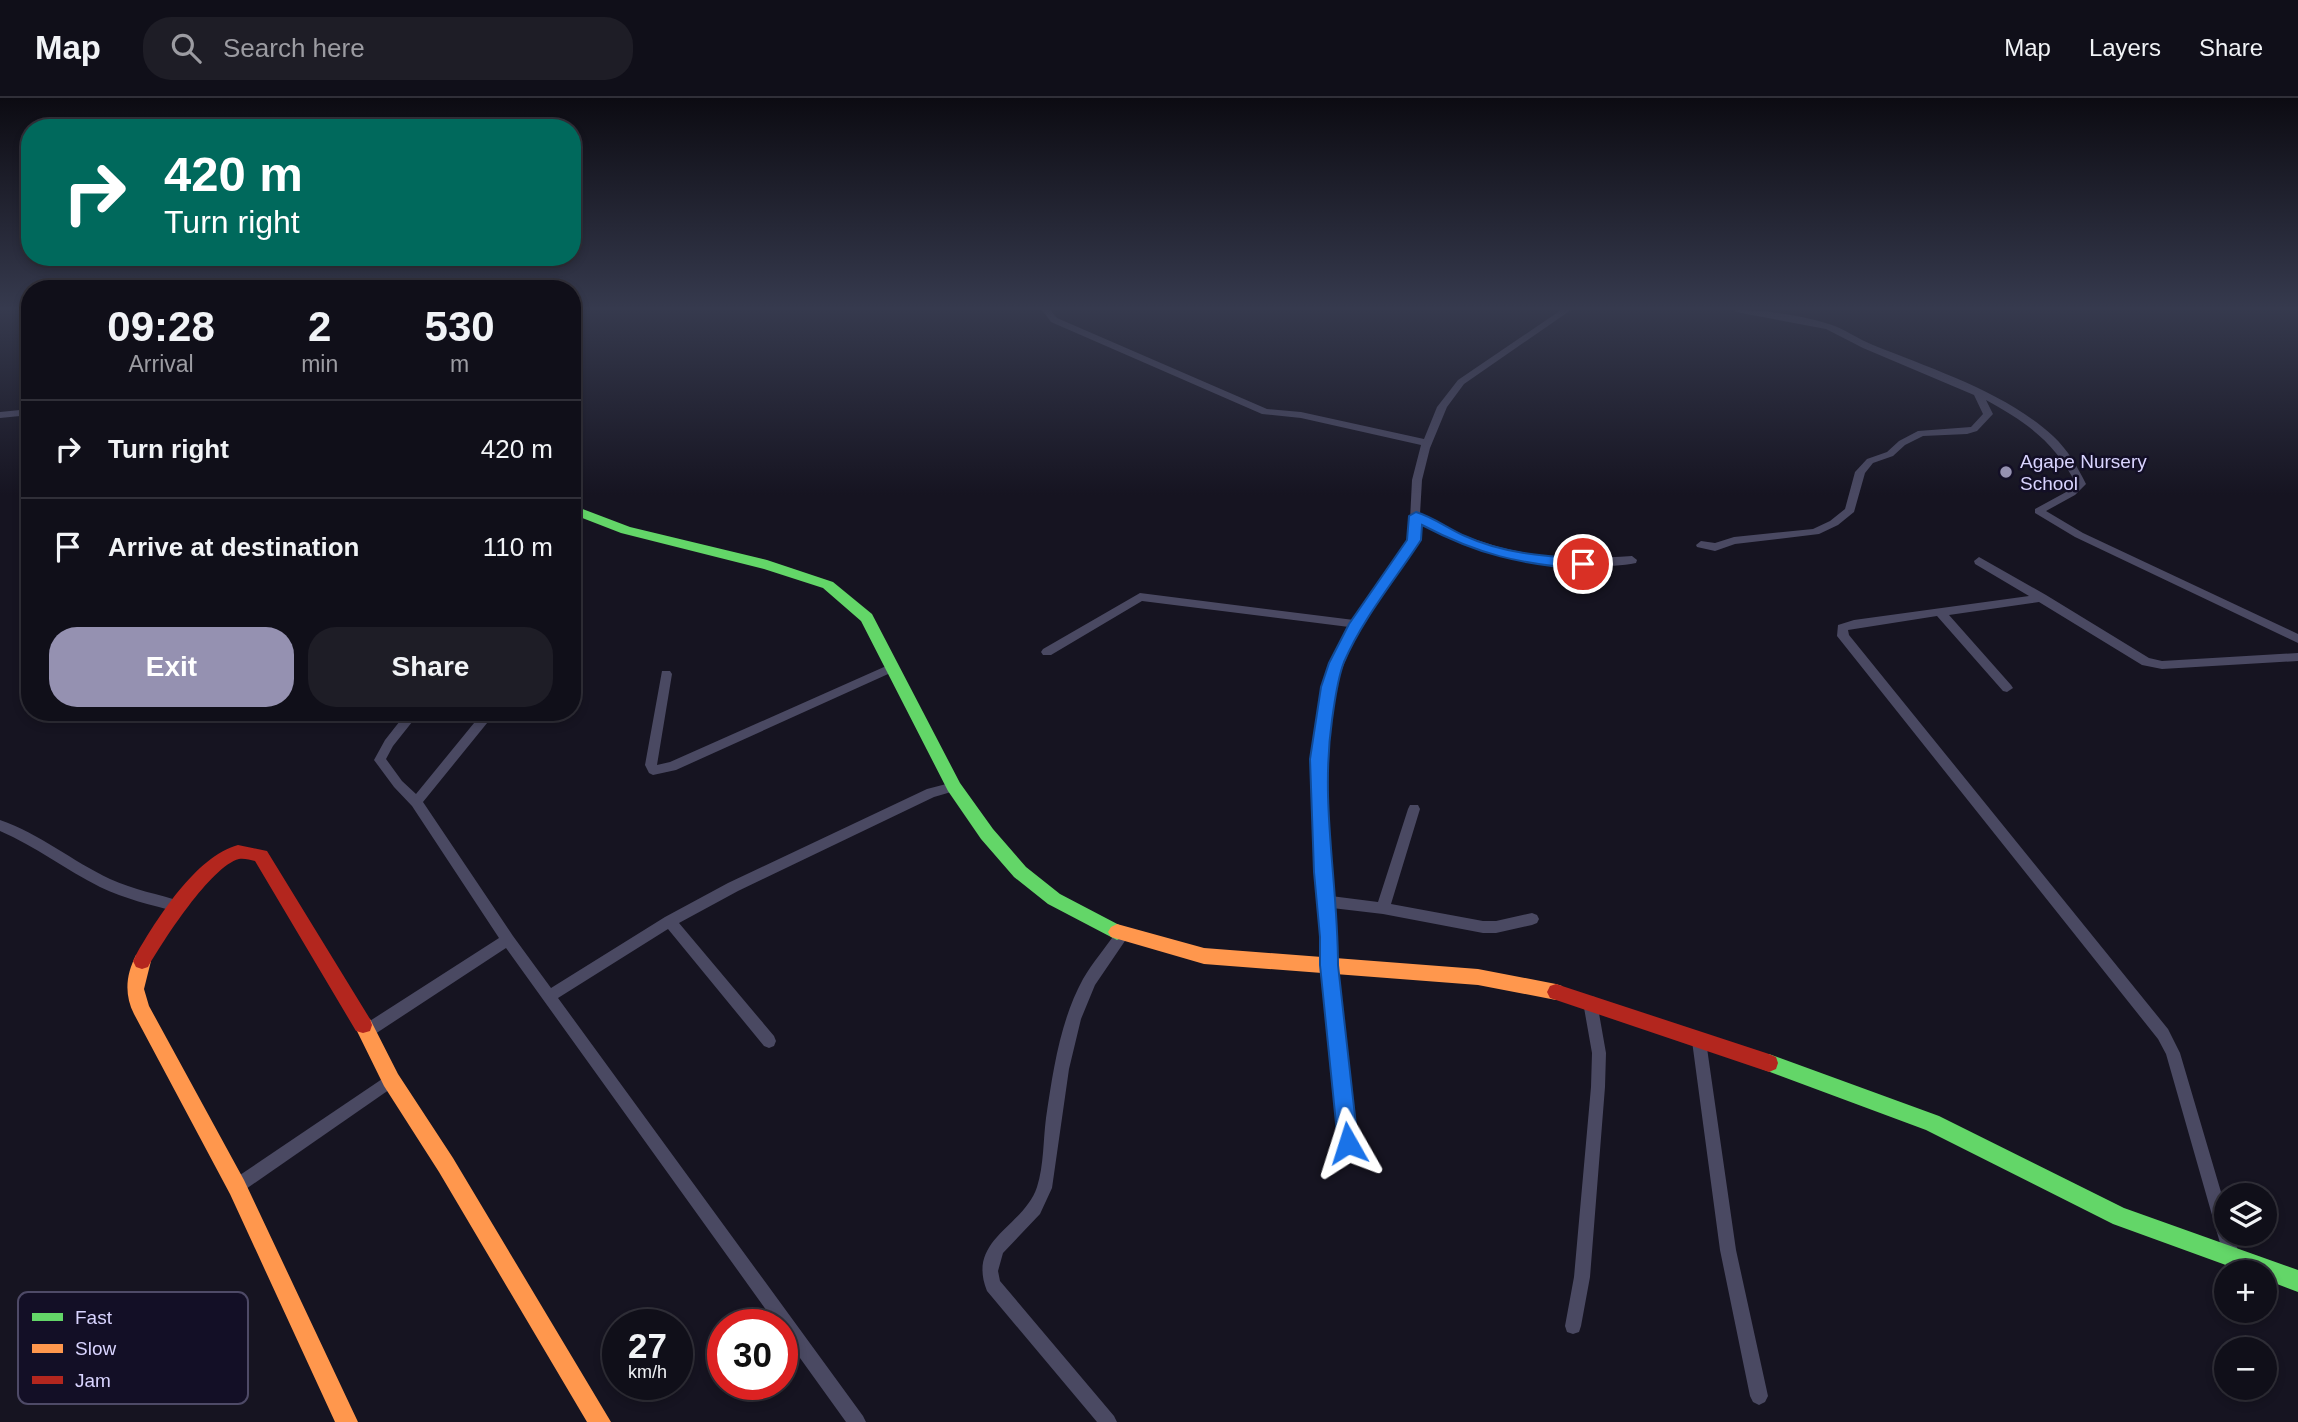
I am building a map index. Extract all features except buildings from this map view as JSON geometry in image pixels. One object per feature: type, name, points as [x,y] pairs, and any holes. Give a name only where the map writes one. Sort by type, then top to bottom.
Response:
[{"type":"street","points":[[1173,372],[1265,412],[1301,415],[1427,443]]},
{"type":"street","points":[[1348,1143],[1329,965],[1318,759],[1329,687],[1336,663],[1356,624],[1414,540],[1417,480],[1427,443],[1443,407],[1461,382],[1476,372]]},
{"type":"street","points":[[1934,372],[2043,432],[2061,449],[2077,472],[2081,484],[2074,493],[2049,504],[2039,512],[2079,535],[2298,639]]},
{"type":"street","points":[[1701,545],[1715,547],[1734,541],[1815,532],[1834,523],[1850,510],[1860,472],[1870,461],[1890,454],[1921,432],[1975,429],[1988,414],[1977,395]]},
{"type":"street","points":[[0,415],[21,413]]},
{"type":"street","points":[[581,512],[626,530],[767,565],[828,585],[867,618],[954,787],[987,834],[1020,872],[1054,899],[1122,935],[1204,956],[1478,977],[1569,995],[1699,1041],[1793,1070],[1932,1123],[2120,1217],[2298,1281]]},
{"type":"street","points":[[1416,516],[1462,541],[1530,560],[1568,564],[1632,560]]},
{"type":"street","points":[[1979,561],[2147,662],[2162,664],[2298,657]]},
{"type":"street","points":[[1047,652],[1140,597],[1356,624]]},
{"type":"street","points":[[2042,598],[1854,624],[1842,628],[1843,636],[2163,1034],[2173,1053],[2232,1258]]},
{"type":"street","points":[[1940,612],[2007,688]]},
{"type":"street","points":[[666,674],[651,765],[653,770],[673,767],[893,667]]},
{"type":"street","points":[[407,721],[389,743],[380,760],[416,802],[508,940],[857,1422]]},
{"type":"street","points":[[416,802],[483,721]]},
{"type":"street","points":[[550,996],[670,921],[733,887],[931,793],[954,787]]},
{"type":"street","points":[[1383,908],[1414,809]]},
{"type":"street","points":[[0,825],[41,844],[103,882],[133,895],[178,906]]},
{"type":"street","points":[[347,1422],[237,1186],[163,1052],[134,988],[140,965],[178,906],[224,859],[238,851],[248,850],[261,856],[367,1031],[391,1080],[600,1422]]},
{"type":"street","points":[[1325,901],[1383,908],[1483,927],[1532,919]]},
{"type":"street","points":[[670,921],[769,1041]]},
{"type":"street","points":[[1108,1422],[993,1286],[989,1275],[994,1250],[1040,1200],[1050,1161],[1064,1062],[1078,1007],[1086,987],[1122,935]]},
{"type":"street","points":[[367,1031],[508,940]]},
{"type":"street","points":[[1573,1326],[1581,1277],[1598,1087],[1599,1053],[1590,1002]]},
{"type":"street","points":[[1699,1041],[1728,1250],[1759,1396]]},
{"type":"street","points":[[237,1186],[391,1080]]},
{"type":"traffic: fast","points":[[581,512],[626,530],[767,565],[828,585],[867,618],[954,787],[987,834],[1020,872],[1054,899],[1117,932]]},
{"type":"traffic: fast","points":[[1769,1063],[1932,1123],[2120,1217],[2298,1281]]},
{"type":"traffic: slow","points":[[1117,932],[1204,956],[1478,977],[1556,992]]},
{"type":"traffic: slow","points":[[142,961],[135,989],[140,1008],[237,1187],[347,1422]]},
{"type":"traffic: slow","points":[[363,1025],[391,1080],[446,1165],[600,1422]]},
{"type":"traffic: jam","points":[[142,961],[158,934],[210,870],[234,853],[245,852],[261,856],[363,1025]]},
{"type":"traffic: jam","points":[[1556,992],[1769,1063]]},
{"type":"place","name":"Agape Nursery School","points":[[2006,472]]},
{"type":"route","points":[[1348,1143],[1329,965],[1318,759],[1329,687],[1336,663],[1356,624],[1414,540],[1416,516],[1462,541],[1491,550],[1530,560],[1583,564]]}]
